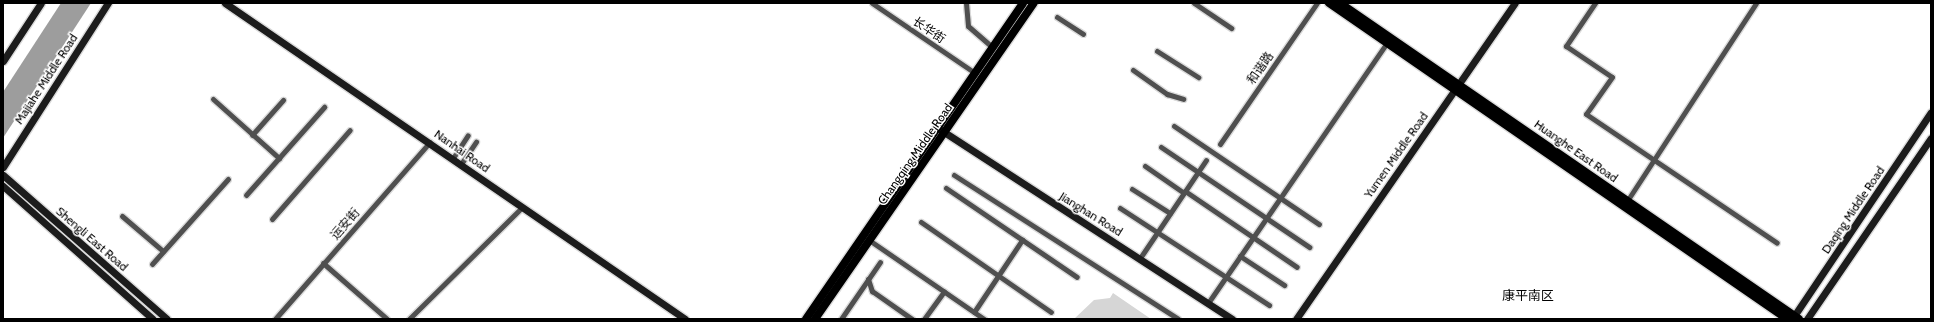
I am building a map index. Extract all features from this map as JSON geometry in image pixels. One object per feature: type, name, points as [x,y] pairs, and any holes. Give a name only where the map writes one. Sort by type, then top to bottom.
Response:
[{"type":"main road","name":"Changqing Middle Road","points":[[806,319],[1023,3]]},
{"type":"main road","name":"Changqing Middle Road","points":[[815,319],[1034,3]]},
{"type":"main road","name":"Huanghe East Road","points":[[1329,3],[1387,43],[1627,201],[1793,318]]},
{"type":"main road","name":"Huanghe East Road","points":[[1340,3],[1456,87],[1793,318]]},
{"type":"street","points":[[3,61],[41,3]]},
{"type":"street","name":"Majiahe Middle Road","points":[[3,167],[108,3]]},
{"type":"street","name":"Nanhai Road","points":[[225,3],[430,142],[685,319]]},
{"type":"street","name":"长华街","points":[[872,3],[975,73]]},
{"type":"street","points":[[966,3],[968,26],[992,47]]},
{"type":"street","points":[[1194,3],[1231,28]]},
{"type":"street","name":"和谐路","points":[[1220,144],[1317,3]]},
{"type":"street","name":"Yumen Middle Road","points":[[1296,319],[1515,3]]},
{"type":"street","points":[[1595,3],[1566,46],[1612,77],[1586,114],[1777,243]]},
{"type":"street","points":[[1627,201],[1756,3]]},
{"type":"street","points":[[1057,17],[1083,34]]},
{"type":"street","points":[[1208,303],[1387,43]]},
{"type":"street","points":[[1157,51],[1198,77]]},
{"type":"street","points":[[1133,70],[1167,94],[1182,99]]},
{"type":"street","points":[[212,99],[279,158]]},
{"type":"street","points":[[252,135],[283,100]]},
{"type":"street","points":[[246,195],[324,107]]},
{"type":"street","name":"Daqing Middle Road","points":[[1793,318],[1931,112]]},
{"type":"street","points":[[1174,126],[1318,224]]},
{"type":"street","name":"Jianghan Road","points":[[937,127],[1232,319]]},
{"type":"street","points":[[272,219],[350,130]]},
{"type":"street","points":[[453,158],[468,136]]},
{"type":"street","name":"Daqing Middle Road","points":[[1807,319],[1931,138]]},
{"type":"street","name":"运安街","points":[[275,319],[430,142]]},
{"type":"street","points":[[462,164],[476,142]]},
{"type":"street","points":[[1161,147],[1309,247]]},
{"type":"street","points":[[1140,258],[1206,160]]},
{"type":"street","points":[[1145,166],[1297,267]]},
{"type":"street","name":"Shengli East Road","points":[[3,175],[167,319]]},
{"type":"street","points":[[954,175],[1178,319]]},
{"type":"street","points":[[152,264],[228,179]]},
{"type":"street","name":"Shengli East Road","points":[[3,186],[153,319]]},
{"type":"street","points":[[946,188],[1077,277]]},
{"type":"street","points":[[1132,189],[1170,214]]},
{"type":"street","points":[[409,319],[522,207]]},
{"type":"street","points":[[1120,208],[1269,305]]},
{"type":"street","points":[[122,216],[163,251]]},
{"type":"street","points":[[921,222],[1051,312]]},
{"type":"street","points":[[869,240],[984,319]]},
{"type":"street","points":[[974,312],[1022,240]]},
{"type":"street","points":[[1240,256],[1284,285]]},
{"type":"street","points":[[841,319],[880,262]]},
{"type":"street","points":[[323,263],[387,319]]},
{"type":"street","points":[[868,280],[872,291],[912,319]]},
{"type":"street","points":[[924,319],[944,291]]},
{"type":"street","points":[[845,312],[847,319]]},
{"type":"shaded area","points":[[61,3],[91,3],[3,138],[3,92]]},
{"type":"shaded area","points":[[1113,293],[1151,319],[1074,319],[1094,300],[1110,298]]},
{"type":"district","name":"康平南区","points":[[1528,295]]}]
